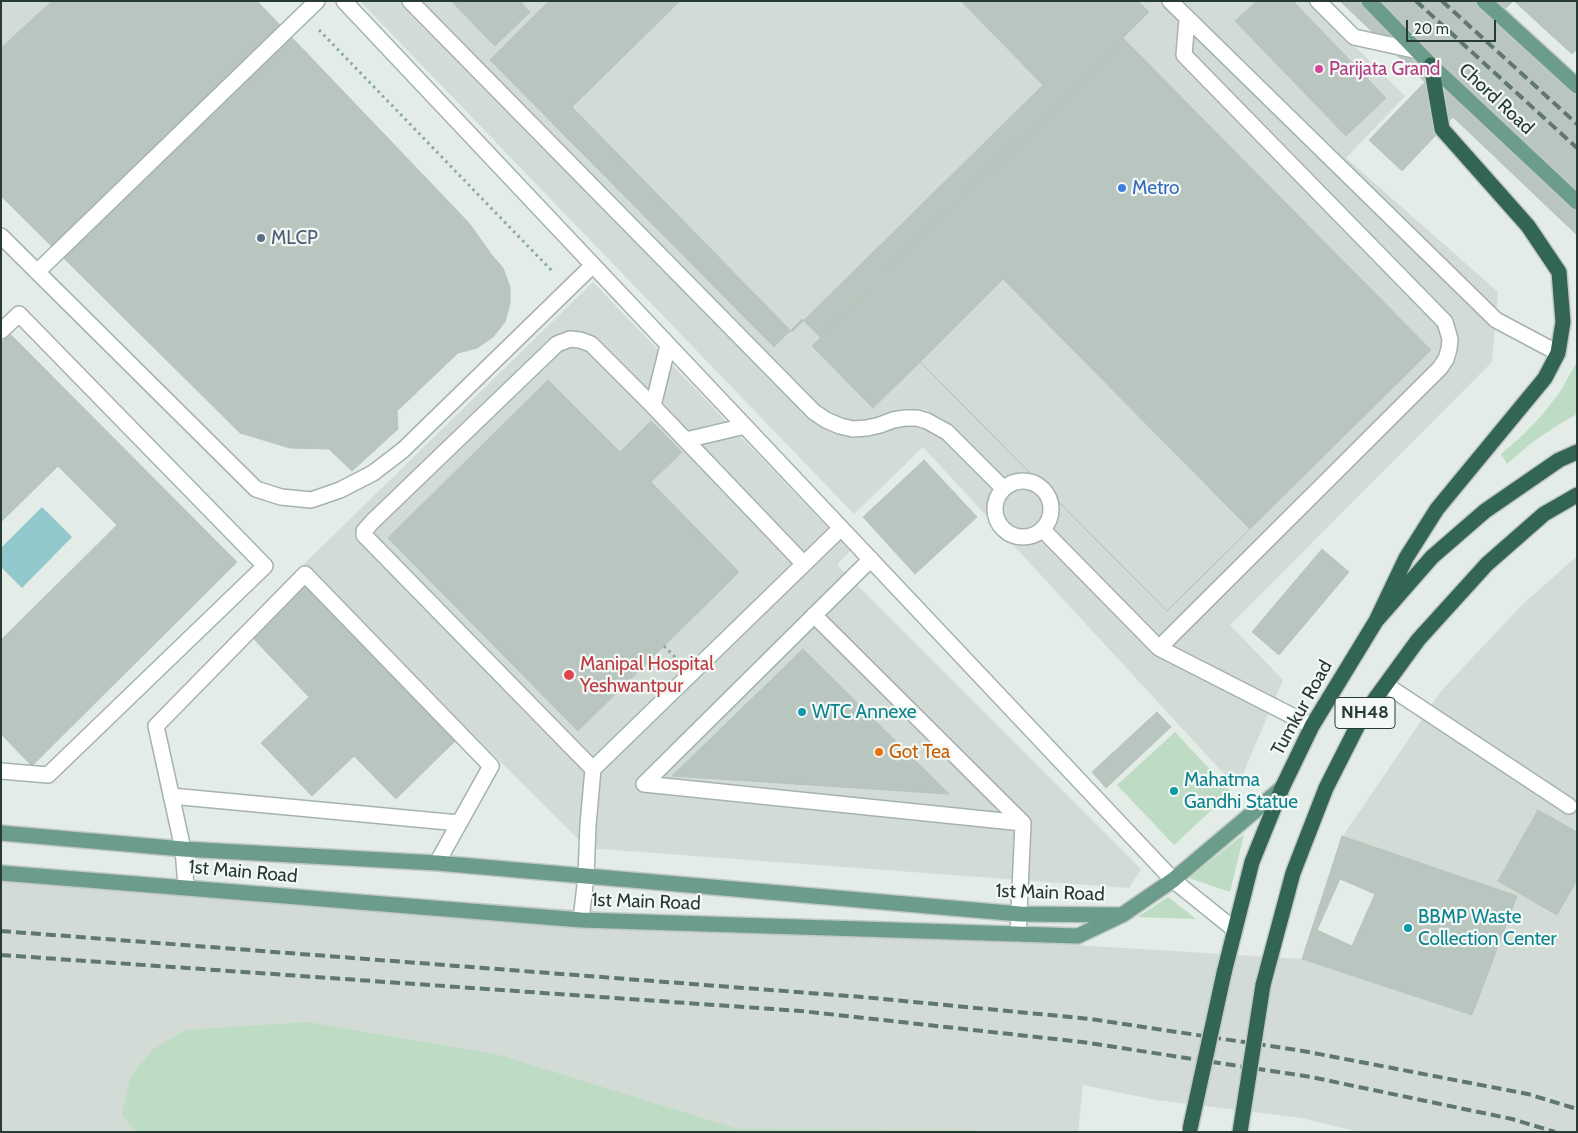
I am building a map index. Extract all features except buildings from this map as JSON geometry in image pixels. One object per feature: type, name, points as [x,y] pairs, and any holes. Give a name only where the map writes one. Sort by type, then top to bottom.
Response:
[{"type":"highway","points":[[1376,621],[1406,558],[1437,509],[1545,378],[1558,353],[1563,322],[1559,272],[1528,226],[1442,129],[1432,65]]},
{"type":"highway","name":"Tumkur Road","points":[[1190,1130],[1224,973],[1252,862],[1282,788],[1312,726],[1376,621],[1432,557],[1485,511],[1559,460],[1577,452]]},
{"type":"highway","name":"NH48","points":[[1240,1132],[1263,985],[1293,873],[1326,788],[1362,717],[1418,640],[1486,564],[1544,514],[1572,500]]},
{"type":"main road","name":"Chord Road","points":[[1369,1],[1432,65],[1577,202]]},
{"type":"main road","points":[[1484,1],[1577,86]]},
{"type":"main road","points":[[1122,915],[1173,880],[1282,788]]},
{"type":"main road","name":"1st Main Road","points":[[1,833],[183,849],[437,863],[1020,914],[1122,915]]},
{"type":"main road","name":"1st Main Road","points":[[1,872],[582,920],[1078,936],[1122,915]]},
{"type":"lane","points":[[37,272],[316,1]]},
{"type":"lane","points":[[344,1],[1173,880],[1236,930]]},
{"type":"lane","points":[[410,1],[814,412],[826,420],[853,429],[867,428],[905,418],[917,418],[927,421],[947,432],[1003,488]]},
{"type":"lane","points":[[1170,1],[1496,320],[1558,353]]},
{"type":"lane","points":[[1318,1],[1354,37],[1418,51]]},
{"type":"lane","points":[[1159,648],[1440,368],[1446,359],[1450,339],[1445,322],[1184,55],[1187,19]]},
{"type":"lane","points":[[1,236],[256,489],[281,497],[312,500],[340,490],[373,474],[403,450],[593,265]]},
{"type":"lane","points":[[1,331],[19,314],[265,566],[48,775],[1,771]]},
{"type":"lane","points":[[593,769],[364,535],[364,531],[373,521],[558,344],[570,339],[591,344],[804,564]]},
{"type":"lane","points":[[653,406],[668,345]]},
{"type":"lane","points":[[686,440],[744,426]]},
{"type":"lane","points":[[1025,480],[1035,482],[1043,488],[1049,497],[1050,517],[1036,534],[1024,537],[1013,536],[1003,530],[997,520],[994,508],[997,497],[1003,488],[1013,482],[1025,480]]},
{"type":"lane","points":[[582,920],[593,769],[841,528]]},
{"type":"lane","points":[[1042,529],[1159,648],[1312,726]]},
{"type":"lane","points":[[871,560],[644,784],[1023,823]]},
{"type":"lane","points":[[186,888],[183,849],[156,726],[305,574],[490,766],[437,863]]},
{"type":"lane","points":[[814,615],[1023,823],[1018,934]]},
{"type":"lane","points":[[1386,685],[1569,806]]},
{"type":"lane","points":[[171,796],[459,823]]},
{"type":"path","points":[[303,14],[568,289]]},
{"type":"shaded area","points":[[1,1],[52,1],[1,48]]},
{"type":"shaded area","points":[[360,1],[1309,1],[1405,96],[1346,158],[1498,292],[1492,362],[1230,625],[1283,680],[1237,788],[923,447],[854,514]]},
{"type":"shaded area","name":"Manipal Hospital Yeshwantpur","points":[[593,282],[850,551],[837,565],[1141,869],[1129,888],[587,848],[303,565]]},
{"type":"shaded area","points":[[1577,556],[1577,1132],[1359,1132],[1302,1118],[1156,1100],[1083,1085],[1078,1132],[1,1132],[1,864],[104,875],[961,938],[1302,959],[1472,1015],[1343,836],[1442,690],[1521,606]]},
{"type":"green space","points":[[1577,362],[1577,414],[1530,444],[1507,464],[1501,454],[1542,415],[1560,392]]},
{"type":"green space","points":[[1175,732],[1231,792],[1174,845],[1117,785]]},
{"type":"green space","points":[[1244,834],[1230,892],[1189,878]]},
{"type":"green space","points":[[1168,897],[1196,919],[1138,917]]},
{"type":"green space","points":[[308,1022],[499,1055],[738,1129],[974,1130],[981,1132],[137,1132],[122,1115],[130,1078],[152,1050],[186,1030]]},
{"type":"water","points":[[42,507],[72,537],[22,588],[1,567],[1,548]]},
{"type":"railway","points":[[1416,1],[1577,148]]},
{"type":"railway","points":[[1442,1],[1577,124]]},
{"type":"railway","points":[[1,931],[862,997],[1091,1019],[1303,1051],[1528,1094],[1577,1109]]},
{"type":"railway","points":[[1,955],[801,1011],[1082,1042],[1311,1077],[1512,1119],[1555,1132]]},
{"type":"place","name":"Parijata Grand","points":[[1319,69]]},
{"type":"place","name":"Metro","points":[[1122,188]]},
{"type":"place","name":"MLCP","points":[[261,238]]},
{"type":"place","name":"Manipal Hospital Yeshwantpur","points":[[569,675]]},
{"type":"place","name":"WTC Annexe","points":[[802,712]]},
{"type":"place","name":"Got Tea","points":[[879,752]]},
{"type":"place","name":"Mahatma Gandhi Statue","points":[[1174,791]]},
{"type":"place","name":"BBMP Waste Collection Center","points":[[1408,928]]}]
